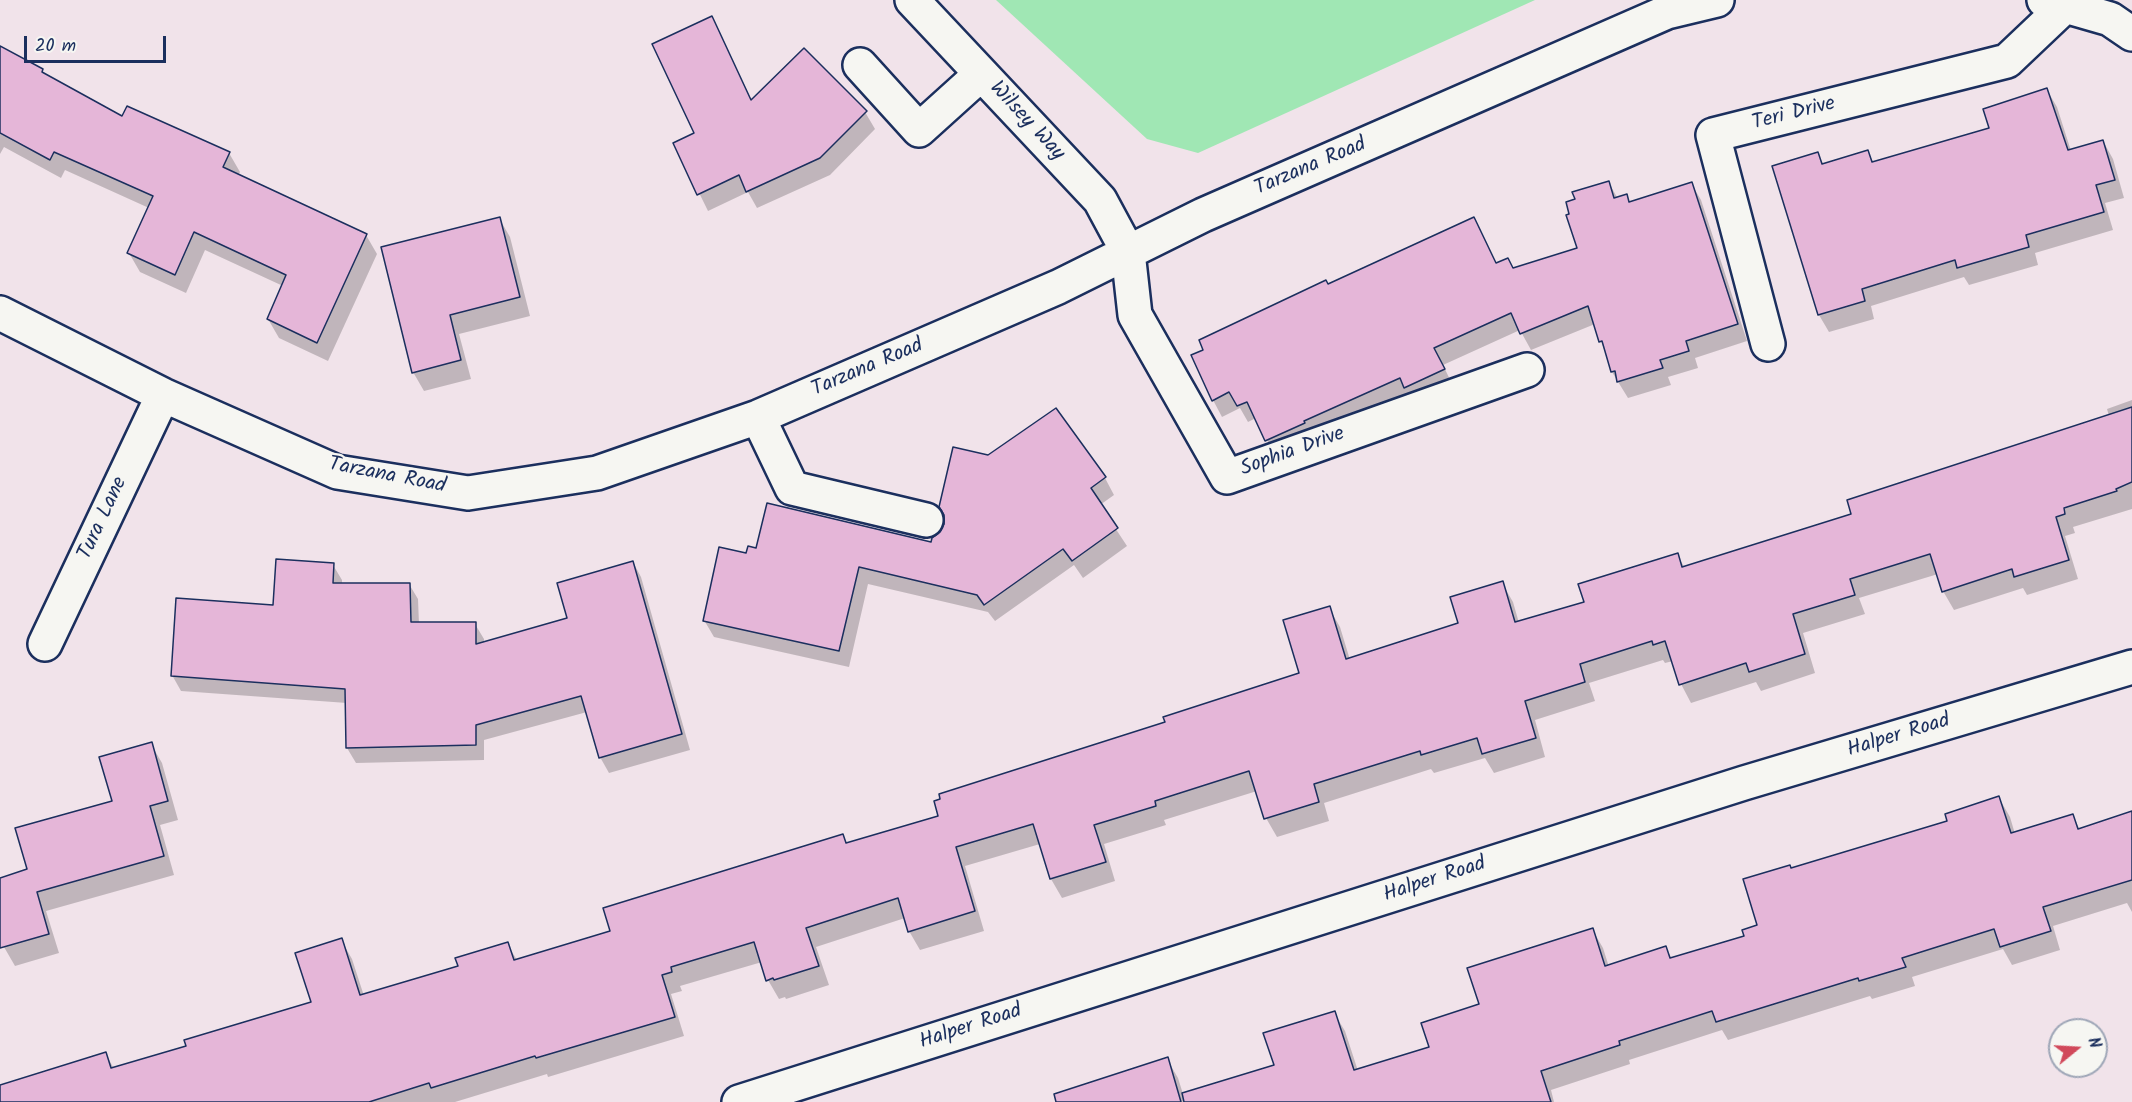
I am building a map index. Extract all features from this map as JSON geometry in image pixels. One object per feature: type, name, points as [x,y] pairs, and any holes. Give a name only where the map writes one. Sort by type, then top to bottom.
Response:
[{"type":"street","name":"Wilsey Way","points":[[912,0],[1100,200],[1128,252]]},
{"type":"street","name":"Tarzana Road","points":[[0,313],[163,395],[337,472],[468,493],[597,473],[758,417],[1058,288],[1203,215],[1668,12],[1717,0]]},
{"type":"street","points":[[2054,3],[2110,18],[2132,34]]},
{"type":"street","name":"Teri Drive","points":[[1768,344],[1713,135],[2007,61],[2054,3]]},
{"type":"street","points":[[860,65],[919,130],[981,74]]},
{"type":"street","name":"Sophia Drive","points":[[1128,252],[1135,315],[1227,477],[1527,369]]},
{"type":"street","name":"Tura Lane","points":[[45,644],[163,395]]},
{"type":"street","points":[[758,417],[792,488],[926,520]]},
{"type":"street","name":"Halper Road","points":[[739,1102],[1744,783],[2132,667]]},
{"type":"green space","points":[[996,0],[1535,0],[1198,153],[1147,139]]},
{"type":"building","points":[[712,16],[751,100],[804,48],[867,111],[820,158],[746,192],[739,175],[697,195],[673,143],[694,133],[652,44]]},
{"type":"building","points":[[0,46],[122,116],[127,106],[230,152],[223,167],[367,234],[317,343],[267,319],[286,275],[194,232],[175,275],[127,253],[153,196],[54,152],[50,160],[0,133]]},
{"type":"building","points":[[2047,88],[2068,150],[2103,140],[2115,180],[2096,185],[2104,212],[2026,235],[2029,247],[1957,268],[1955,260],[1862,289],[1865,301],[1818,315],[1772,166],[1818,152],[1822,164],[1868,150],[1872,162],[1989,128],[1983,109]]},
{"type":"building","points":[[1609,181],[1614,198],[1627,194],[1629,202],[1692,182],[1738,324],[1686,341],[1689,351],[1660,360],[1663,368],[1617,382],[1615,371],[1611,372],[1602,341],[1599,342],[1588,306],[1520,334],[1511,313],[1434,348],[1445,369],[1404,388],[1400,378],[1265,441],[1247,402],[1237,406],[1229,392],[1212,401],[1191,355],[1203,350],[1199,340],[1326,280],[1328,284],[1474,217],[1496,263],[1508,258],[1513,268],[1577,248],[1566,215],[1569,214],[1566,202],[1575,199],[1572,192]]},
{"type":"building","points":[[500,217],[520,297],[450,315],[461,360],[412,373],[381,247]]},
{"type":"building","points":[[2132,407],[2132,482],[2116,489],[2117,491],[2064,508],[2065,514],[2056,517],[2069,560],[2014,577],[2012,569],[1942,592],[1930,554],[1850,579],[1855,595],[1793,614],[1805,654],[1749,672],[1746,663],[1679,685],[1665,641],[1653,645],[1652,641],[1580,664],[1585,682],[1525,701],[1536,738],[1482,754],[1477,738],[1421,755],[1420,751],[1314,784],[1319,802],[1264,819],[1249,771],[1155,801],[1156,806],[1094,825],[1106,862],[1050,879],[1033,824],[956,847],[975,911],[908,932],[898,898],[806,928],[819,966],[774,980],[773,978],[766,981],[754,942],[671,967],[672,972],[662,975],[675,1017],[431,1088],[429,1083],[369,1102],[0,1102],[0,1085],[106,1052],[111,1068],[186,1046],[184,1040],[311,1002],[295,953],[342,938],[360,995],[458,966],[455,958],[508,942],[514,960],[610,931],[603,908],[843,834],[846,843],[938,816],[934,801],[940,799],[939,794],[1165,722],[1163,717],[1299,673],[1283,620],[1330,606],[1346,659],[1458,623],[1450,597],[1503,581],[1515,622],[1584,602],[1578,584],[1678,553],[1682,567],[1851,514],[1847,500]]},
{"type":"building","points":[[1056,408],[1106,477],[1091,488],[1118,528],[1072,561],[1063,549],[984,605],[977,595],[859,567],[839,651],[703,621],[719,547],[746,553],[748,546],[756,548],[767,503],[931,542],[944,524],[944,515],[939,507],[953,447],[988,455]]},
{"type":"building","points":[[276,559],[334,563],[333,583],[410,583],[411,622],[476,622],[476,644],[567,618],[557,583],[633,561],[682,734],[599,758],[581,696],[476,725],[476,745],[346,748],[345,689],[171,676],[176,598],[273,605]]},
{"type":"building","points":[[152,742],[168,801],[150,806],[164,856],[37,892],[49,934],[0,948],[0,878],[27,869],[15,828],[112,801],[99,757]]},
{"type":"building","points":[[1999,796],[2011,833],[2073,814],[2078,829],[2132,811],[2132,880],[2043,907],[2051,931],[2000,947],[1994,929],[1902,958],[1906,967],[1859,981],[1858,978],[1716,1022],[1712,1011],[1619,1041],[1620,1045],[1541,1071],[1551,1102],[1184,1102],[1182,1093],[1274,1065],[1263,1033],[1335,1011],[1354,1070],[1429,1047],[1421,1023],[1479,1004],[1467,968],[1593,928],[1605,966],[1666,946],[1670,958],[1744,936],[1742,930],[1757,925],[1743,879],[1790,865],[1791,868],[1947,821],[1945,814]]},
{"type":"building","points":[[1168,1057],[1181,1102],[1056,1102],[1054,1094]]}]
